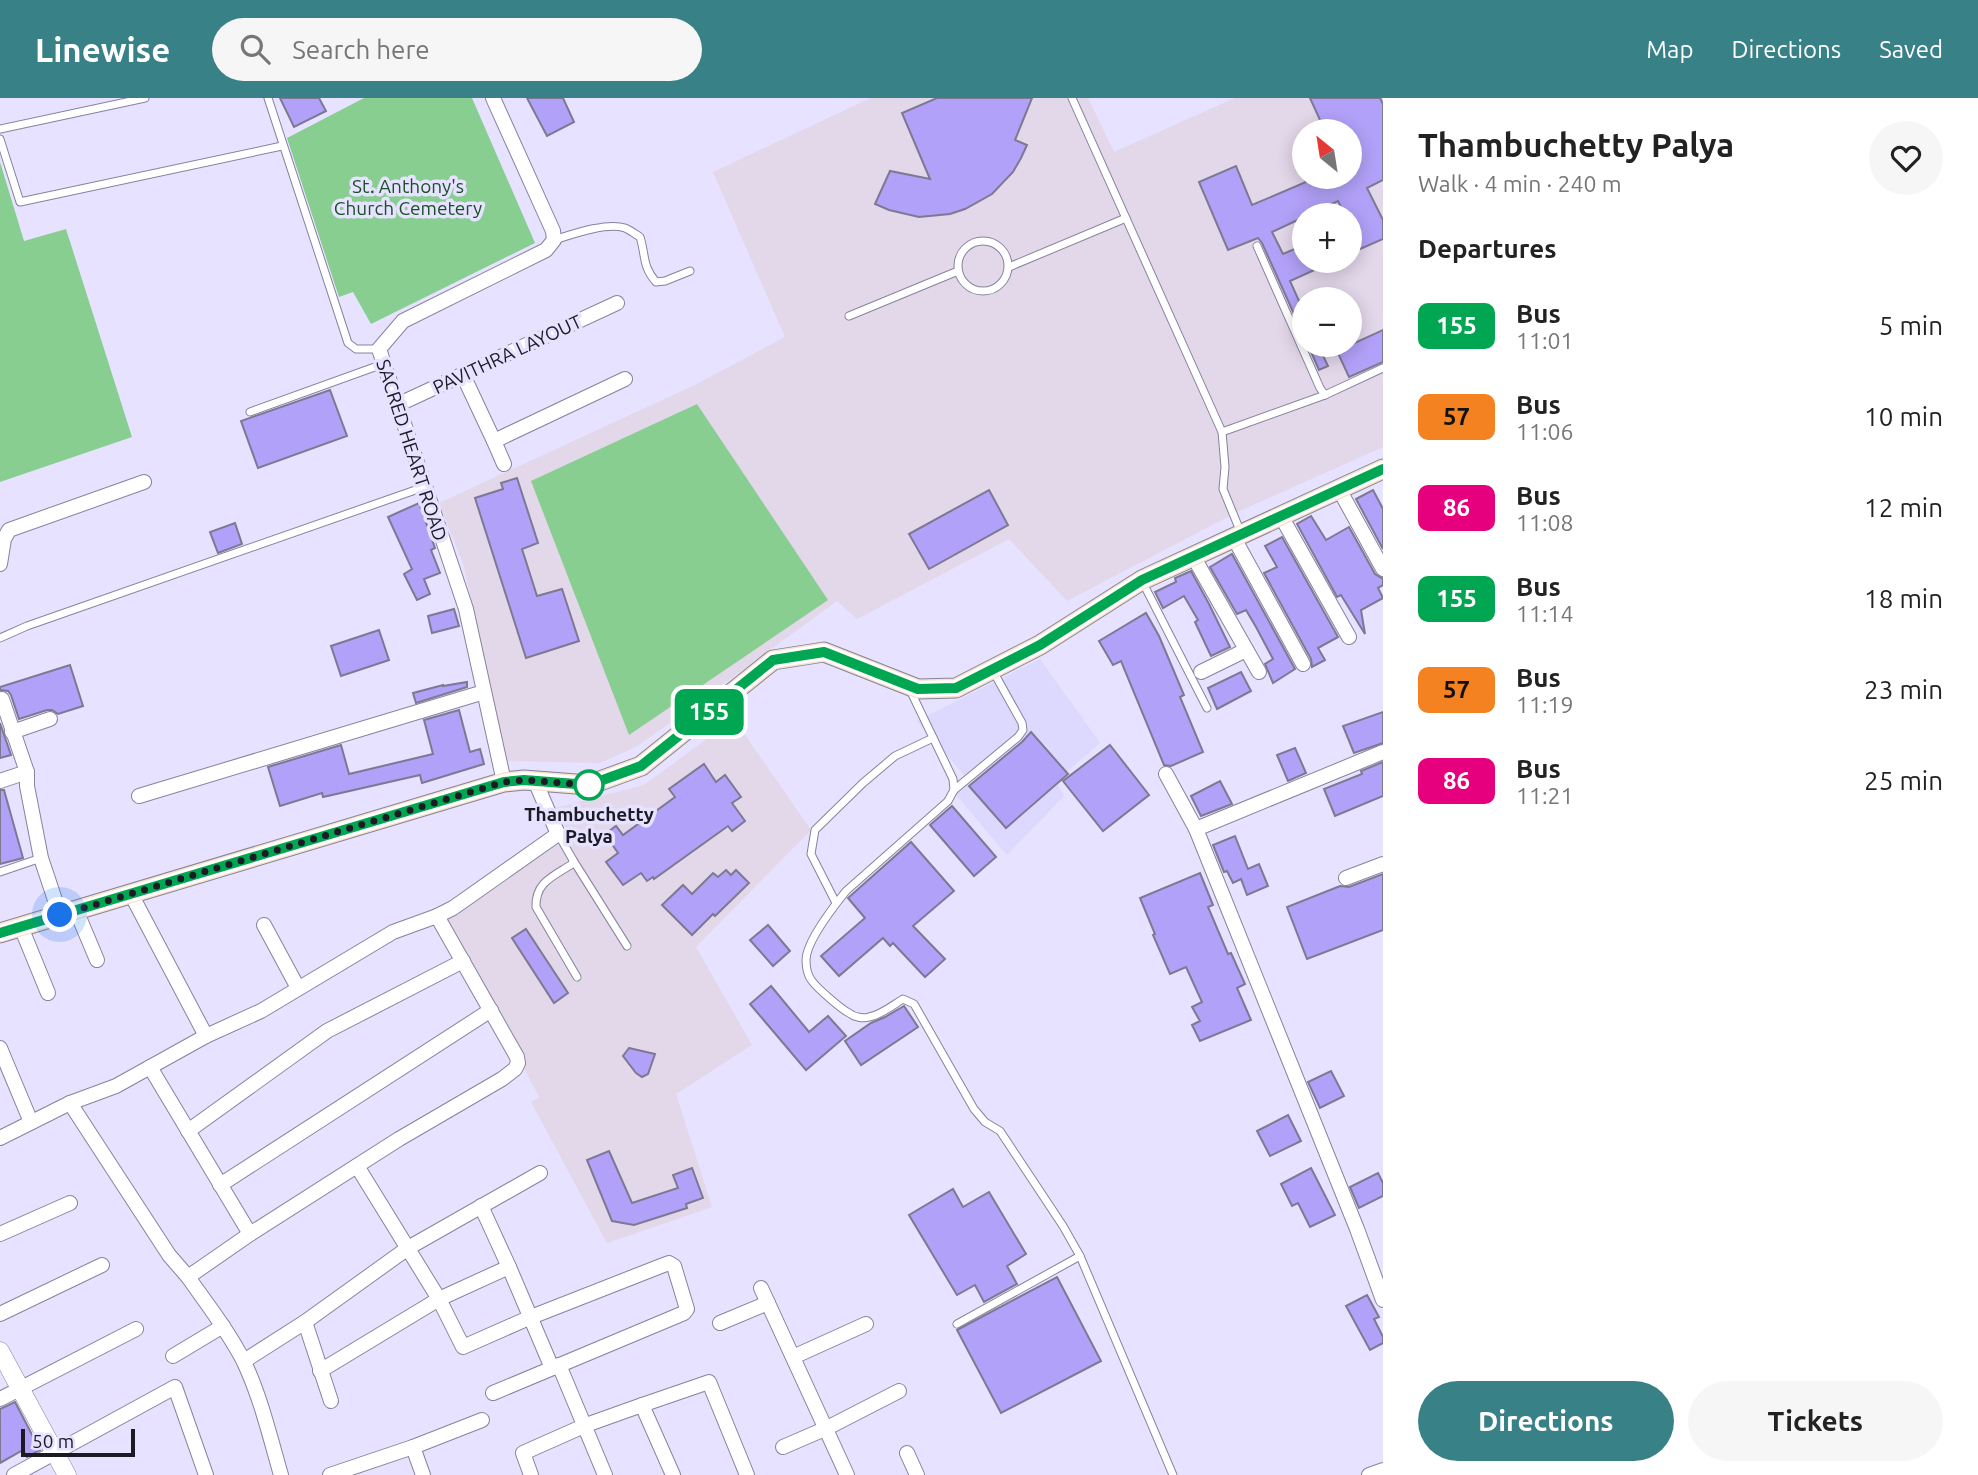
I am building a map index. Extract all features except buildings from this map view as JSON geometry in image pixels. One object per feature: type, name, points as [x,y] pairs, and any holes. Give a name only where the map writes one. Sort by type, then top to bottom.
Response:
[{"type":"main road","points":[[0,933],[504,782],[589,785],[641,766],[773,660],[824,652],[918,689],[956,688],[1040,645],[1142,580],[1383,469]]},
{"type":"street","points":[[493,98],[553,231],[554,240]]},
{"type":"street","name":"SACRED HEART ROAD","points":[[504,782],[466,609],[379,349],[402,321],[546,250],[554,240]]},
{"type":"street","name":"PAVITHRA LAYOUT","points":[[397,405],[617,303]]},
{"type":"street","points":[[463,375],[504,464]]},
{"type":"street","points":[[495,441],[625,379]]},
{"type":"street","points":[[0,564],[4,540],[9,530],[144,482]]},
{"type":"street","points":[[1339,489],[1383,569]]},
{"type":"street","points":[[1281,516],[1349,637]]},
{"type":"street","points":[[1238,536],[1303,664]]},
{"type":"street","points":[[1193,556],[1259,672]]},
{"type":"street","points":[[1201,672],[1246,650]]},
{"type":"street","points":[[139,796],[484,692]]},
{"type":"street","points":[[2,699],[27,772],[40,858],[68,913],[97,960]]},
{"type":"street","points":[[12,732],[50,719]]},
{"type":"street","points":[[1196,829],[1383,752]]},
{"type":"street","points":[[0,781],[27,772]]},
{"type":"street","points":[[1166,774],[1196,829],[1383,1300]]},
{"type":"street","points":[[0,1137],[70,1103],[116,1086],[206,1036],[261,1011],[393,932],[453,908],[558,834],[535,781]]},
{"type":"street","points":[[1346,878],[1383,864]]},
{"type":"street","points":[[131,894],[206,1036]]},
{"type":"street","points":[[188,1277],[250,1234],[515,1069],[517,1056],[437,916]]},
{"type":"street","points":[[264,925],[298,988]]},
{"type":"street","points":[[21,927],[48,993]]},
{"type":"street","points":[[188,1131],[327,1031],[463,961]]},
{"type":"street","points":[[220,1185],[491,1010]]},
{"type":"street","points":[[0,1048],[31,1122]]},
{"type":"street","points":[[150,1067],[250,1234]]},
{"type":"street","points":[[70,1103],[170,1255],[223,1326],[244,1361],[258,1395],[281,1475]]},
{"type":"street","points":[[357,1166],[439,1299],[463,1347],[661,1266],[669,1263],[674,1266],[687,1309],[684,1313],[493,1392]]},
{"type":"street","points":[[244,1361],[305,1322],[408,1248],[540,1173]]},
{"type":"street","points":[[0,1234],[70,1203]]},
{"type":"street","points":[[481,1206],[531,1317],[586,1425],[606,1475]]},
{"type":"street","points":[[0,1314],[102,1265]]},
{"type":"street","points":[[320,1371],[439,1299],[509,1267]]},
{"type":"street","points":[[761,1288],[847,1475]]},
{"type":"street","points":[[720,1323],[768,1303]]},
{"type":"street","points":[[305,1322],[331,1401]]},
{"type":"street","points":[[793,1357],[866,1324]]},
{"type":"street","points":[[173,1356],[223,1326]]},
{"type":"street","points":[[0,1399],[136,1329]]},
{"type":"street","points":[[0,1351],[67,1475]]},
{"type":"street","points":[[531,1475],[523,1453],[586,1425],[709,1382],[747,1475]]},
{"type":"street","points":[[15,1475],[175,1387],[206,1475]]},
{"type":"street","points":[[783,1447],[899,1391]]},
{"type":"street","points":[[642,1405],[673,1475]]},
{"type":"street","points":[[339,1474],[482,1420]]},
{"type":"street","points":[[413,1447],[423,1475]]},
{"type":"street","points":[[907,1453],[917,1475]]},
{"type":"street","points":[[1369,1475],[1383,1470]]},
{"type":"lane","points":[[0,130],[145,98]]},
{"type":"lane","points":[[268,98],[348,343],[356,349],[379,349]]},
{"type":"lane","points":[[1072,98],[1222,432],[1225,467],[1223,489],[1238,536]]},
{"type":"lane","points":[[0,139],[20,202],[282,146]]},
{"type":"lane","points":[[1009,268],[1126,218]]},
{"type":"lane","points":[[554,240],[587,230],[624,228],[640,237],[644,264],[648,274],[656,282],[690,271]]},
{"type":"lane","points":[[982,241],[998,245],[1008,259],[1009,268],[1003,283],[989,291],[973,290],[961,279],[958,271],[961,255],[973,243],[982,241]]},
{"type":"lane","points":[[1257,246],[1325,394]]},
{"type":"lane","points":[[849,316],[958,271]]},
{"type":"lane","points":[[250,412],[383,364]]},
{"type":"lane","points":[[1222,432],[1325,394],[1383,368]]},
{"type":"lane","points":[[0,638],[27,626],[424,487]]},
{"type":"lane","points":[[1142,580],[1208,708]]},
{"type":"lane","points":[[992,670],[1023,723],[1023,730],[846,891],[808,949],[808,972],[812,981],[847,1013],[858,1017],[869,1018],[877,1015],[903,999],[914,1004],[974,1109],[985,1122],[1000,1131],[1080,1256],[1173,1475]]},
{"type":"lane","points":[[907,685],[953,779],[954,790]]},
{"type":"lane","points":[[836,903],[811,855],[815,830],[895,756],[933,738]]},
{"type":"lane","points":[[558,834],[627,946]]},
{"type":"lane","points":[[0,872],[40,858]]},
{"type":"lane","points":[[573,860],[572,864],[539,886],[536,907],[577,977]]},
{"type":"lane","points":[[957,1324],[1080,1256]]},
{"type":"shaded area","points":[[871,98],[1088,98],[1114,152],[1235,98],[1383,98],[1383,447],[1235,513],[1067,601],[1009,539],[857,619],[837,601],[638,746],[600,763],[506,761],[464,566],[439,503],[695,385],[785,337],[713,172]]},
{"type":"shaded area","points":[[1040,659],[1100,743],[1056,781],[1064,796],[1007,855],[956,795],[969,781],[917,721]]},
{"type":"shaded area","points":[[734,719],[811,830],[696,947],[752,1045],[676,1094],[712,1207],[607,1243],[531,1102],[539,1097],[447,919],[570,836],[555,808],[644,785]]},
{"type":"green space","name":"St. Anthony's Church Cemetery","points":[[364,98],[472,98],[535,243],[371,324],[353,292],[339,297],[287,138]]},
{"type":"green space","points":[[0,162],[24,241],[66,229],[132,437],[0,482]]},
{"type":"green space","points":[[697,404],[828,600],[629,735],[531,481]]},
{"type":"bus line","name":"155","points":[[0,933],[504,782],[524,780],[589,785],[641,766],[773,660],[824,652],[918,689],[956,688],[1040,645],[1142,580],[1383,469]]},
{"type":"place","name":"Thambuchetty Palya","points":[[589,785]]},
{"type":"route","points":[[60,915],[504,782],[524,780],[589,785]]}]
